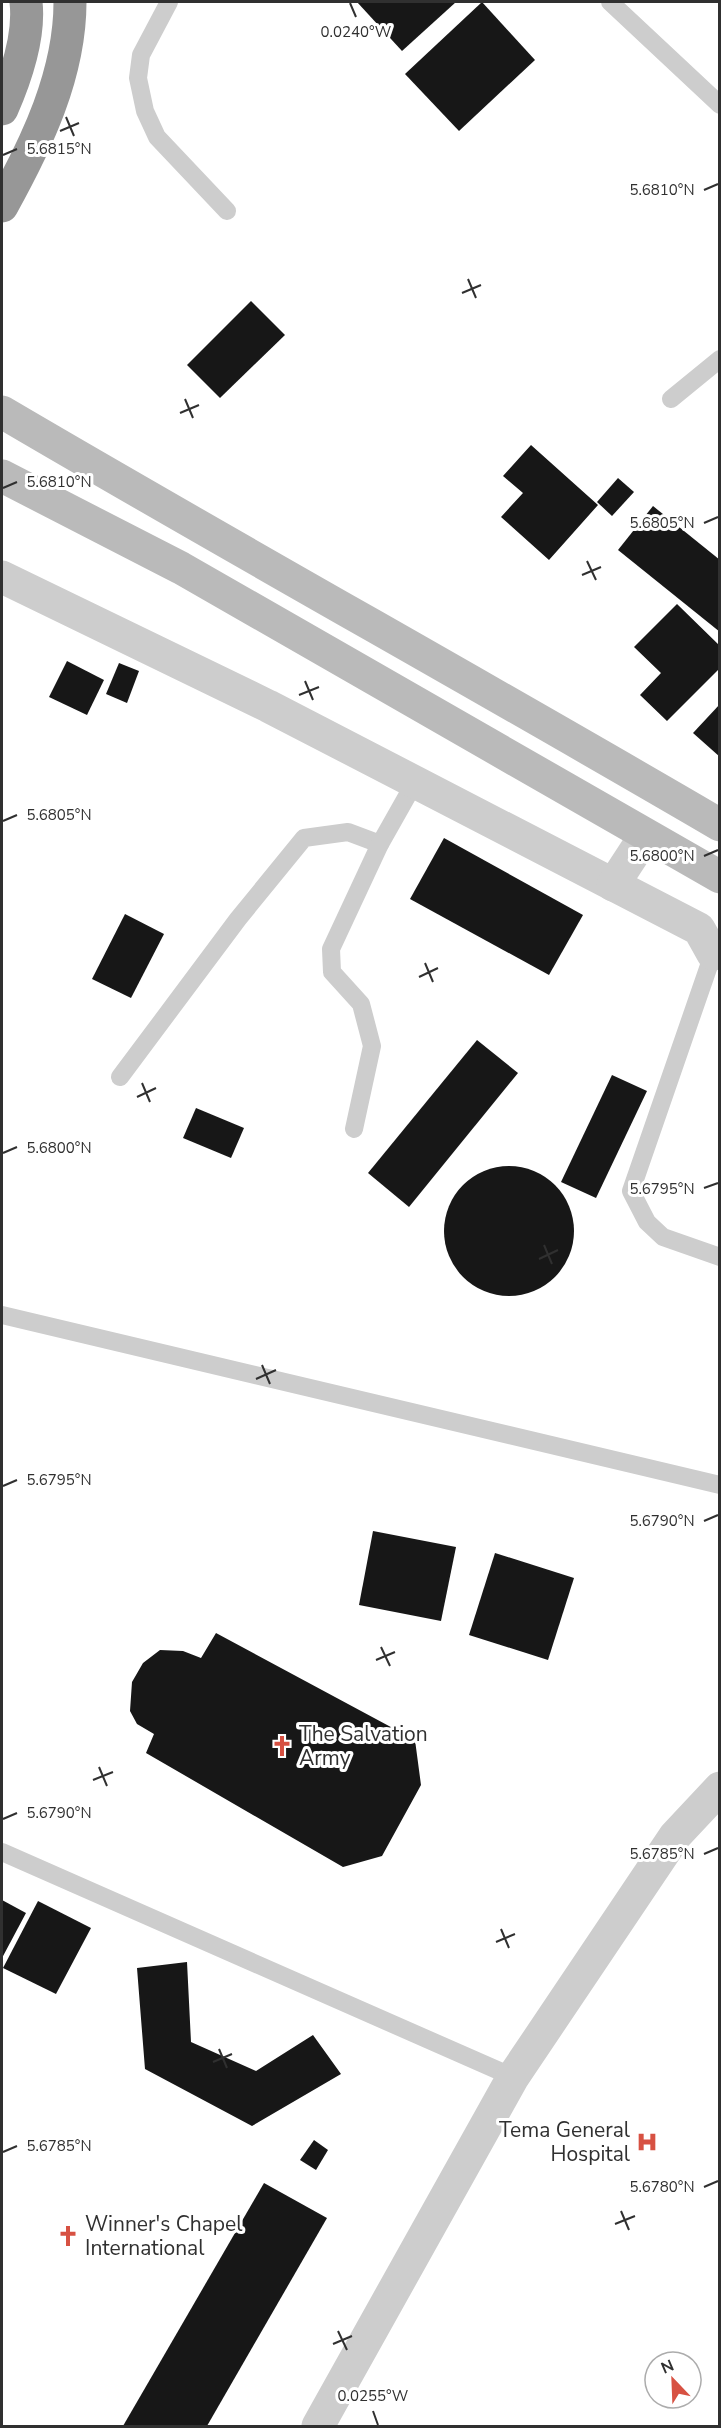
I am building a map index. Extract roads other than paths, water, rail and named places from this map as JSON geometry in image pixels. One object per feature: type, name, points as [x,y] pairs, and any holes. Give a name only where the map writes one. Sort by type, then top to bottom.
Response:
[{"type":"highway","points":[[2,109],[13,83],[24,40],[26,2]]},
{"type":"highway","points":[[2,206],[39,134],[57,83],[70,29],[70,2]]},
{"type":"main road","points":[[2,412],[192,524],[614,762],[720,825]]},
{"type":"main road","points":[[2,476],[181,568],[720,877]]},
{"type":"street","points":[[2,577],[268,706],[699,928],[713,954]]},
{"type":"street","points":[[613,885],[645,836]]},
{"type":"street","points":[[318,2427],[513,2078],[675,1836],[720,1788]]},
{"type":"lane","points":[[169,2],[141,55],[138,78],[145,111],[157,137],[226,211]]},
{"type":"lane","points":[[610,2],[720,105]]},
{"type":"lane","points":[[671,399],[720,359]]},
{"type":"lane","points":[[354,1129],[372,1046],[362,1004],[332,972],[331,949],[380,844],[415,782]]},
{"type":"lane","points":[[120,1077],[238,919],[304,838],[348,832],[380,844]]},
{"type":"lane","points":[[713,954],[631,1191],[647,1222],[663,1237],[720,1257]]},
{"type":"lane","points":[[2,1315],[720,1485]]},
{"type":"lane","points":[[2,1852],[513,2078]]},
{"type":"place","name":"The Salvation Army","points":[[282,1746]]},
{"type":"place","name":"Tema General Hospital","points":[[647,2142]]},
{"type":"place","name":"Winner's Chapel International","points":[[68,2236]]}]
